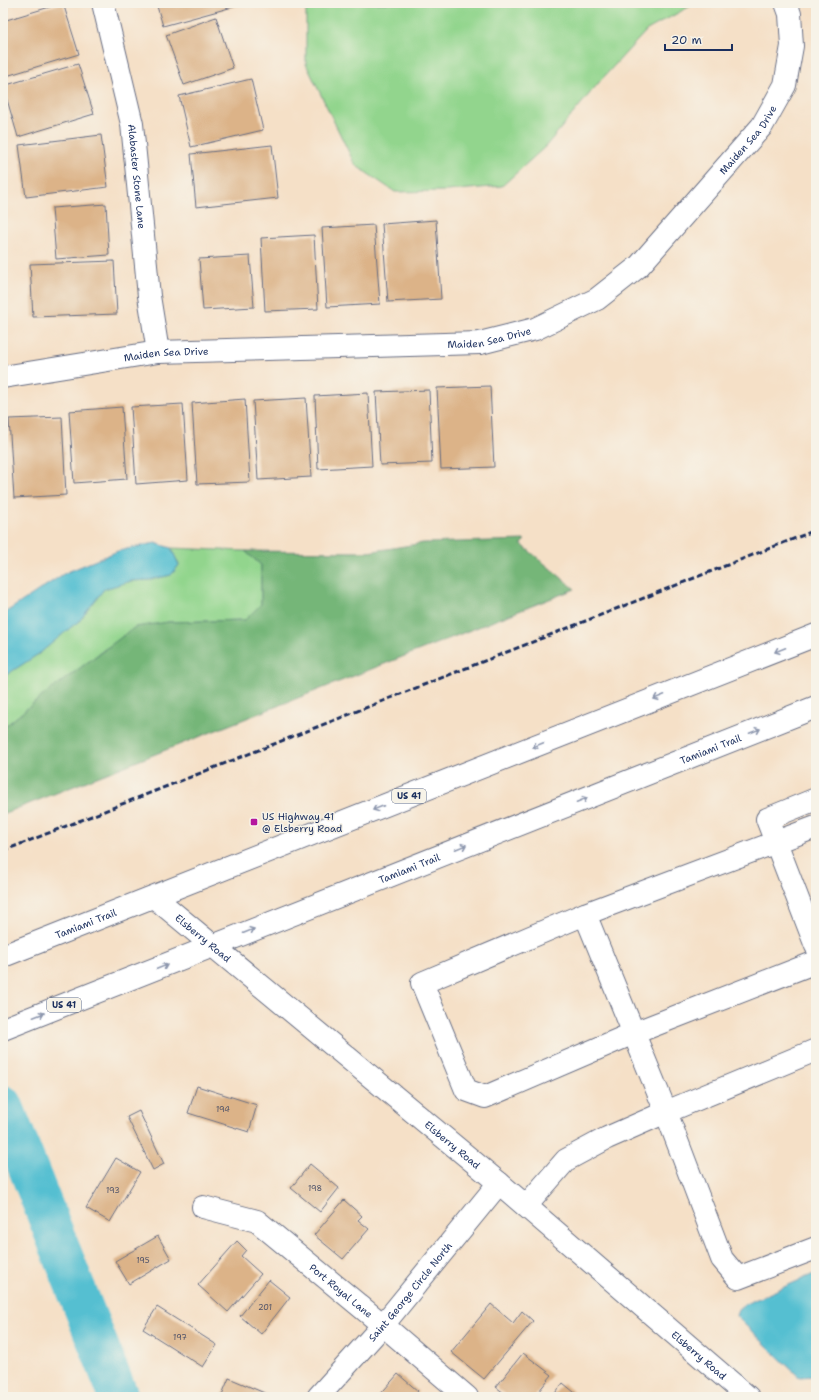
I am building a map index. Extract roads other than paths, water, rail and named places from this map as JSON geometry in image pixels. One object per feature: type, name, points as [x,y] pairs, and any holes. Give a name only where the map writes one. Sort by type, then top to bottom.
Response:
[{"type":"street","name":"Alabaster Stone Lane","points":[[103,3],[132,124],[149,296],[158,352]]},
{"type":"street","name":"Maiden Sea Drive","points":[[4,376],[158,352],[480,343],[535,328],[597,299],[639,266],[762,126],[785,85],[792,46],[790,14],[786,3]]},
{"type":"street","name":"Tamiami Trail","points":[[3,956],[816,635]]},
{"type":"street","name":"Tamiami Trail","points":[[3,1029],[816,707]]},
{"type":"street","points":[[816,799],[767,819],[776,842],[809,909],[816,946]]},
{"type":"street","points":[[816,826],[585,914],[422,983],[466,1090],[485,1097],[634,1033],[816,962]]},
{"type":"street","name":"Elsberry Road","points":[[154,897],[499,1183],[748,1397]]},
{"type":"street","points":[[585,914],[666,1112],[722,1259],[738,1278],[816,1248]]},
{"type":"street","points":[[526,1206],[566,1160],[607,1138],[666,1112],[816,1050]]},
{"type":"street","name":"Saint George Circle North","points":[[318,1397],[383,1325],[499,1183]]},
{"type":"street","name":"Port Royal Lane","points":[[202,1207],[258,1221],[467,1397]]},
{"type":"water","points":[[155,543],[171,548],[179,565],[171,575],[149,580],[131,581],[104,589],[77,624],[76,623],[40,653],[3,677],[3,614],[65,573],[118,551]]},
{"type":"water","points":[[816,1273],[816,1376],[799,1377],[736,1316],[738,1309],[743,1305]]},
{"type":"waterway","points":[[3,1105],[119,1397]]},
{"type":"railway","points":[[3,851],[816,530]]},
{"type":"place","name":"US Highway 41 @ Elsberry Road","points":[[254,822]]}]
